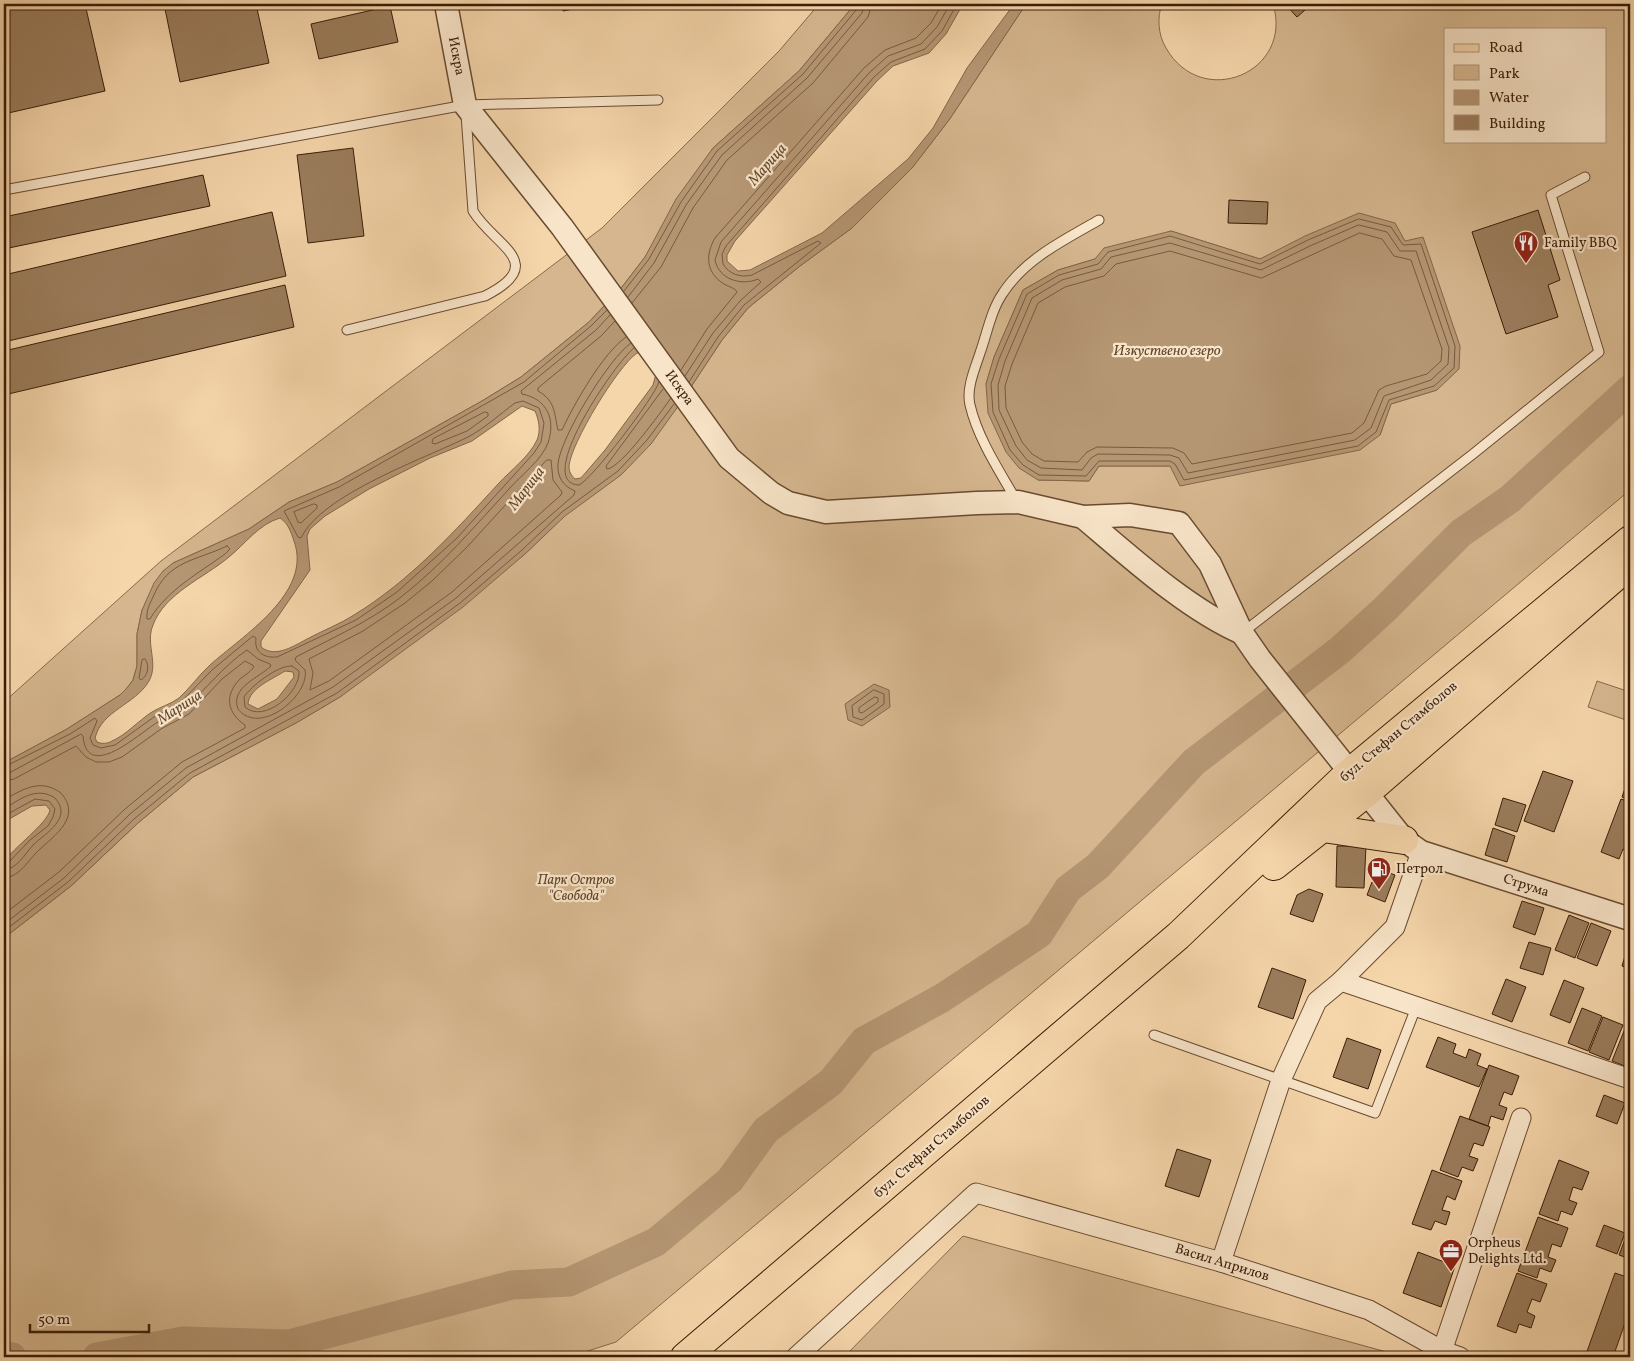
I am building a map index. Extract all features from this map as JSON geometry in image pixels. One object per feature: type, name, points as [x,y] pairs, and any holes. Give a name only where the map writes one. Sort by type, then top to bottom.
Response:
[{"type":"main road","name":"бул. Стефан Стамболов","points":[[685,1357],[1178,936],[1350,773],[1630,540]]},
{"type":"main road","name":"бул. Стефан Стамболов","points":[[1178,936],[1323,828],[1350,773],[1630,564]]},
{"type":"main road","points":[[1323,828],[1413,846]]},
{"type":"street","name":"Искра","points":[[446,4],[465,105],[562,227],[729,458],[771,493],[788,503],[819,511],[1018,502],[1083,516],[1130,515],[1179,523],[1210,564],[1242,633],[1260,658],[1350,773],[1413,846]]},
{"type":"street","points":[[1083,516],[1126,554],[1217,622],[1242,633]]},
{"type":"street","points":[[1221,1262],[1281,1080],[1317,1001],[1341,981],[1394,927],[1413,846]]},
{"type":"street","name":"Струма","points":[[1413,846],[1630,919]]},
{"type":"street","points":[[1341,981],[1417,1005],[1630,1079]]},
{"type":"street","points":[[1448,1355],[1522,1118]]},
{"type":"street","name":"Васил Априлов","points":[[796,1357],[976,1192],[1221,1262],[1368,1310],[1448,1355]]},
{"type":"lane","points":[[4,190],[465,105],[658,100]]},
{"type":"lane","points":[[347,330],[485,296],[502,288],[514,275],[515,262],[508,248],[479,220],[473,211],[465,105]]},
{"type":"lane","points":[[1242,633],[1473,454],[1599,352],[1551,195],[1585,177]]},
{"type":"lane","points":[[1018,502],[990,454],[975,421],[969,402],[971,382],[992,317],[1007,287],[1018,273],[1054,246],[1099,220]]},
{"type":"lane","points":[[1154,1035],[1375,1113],[1417,1005]]},
{"type":"green space","points":[[819,4],[855,4],[799,71],[713,148],[645,257],[622,287],[589,322],[521,377],[482,401],[337,482],[289,502],[249,529],[173,563],[142,610],[137,634],[137,666],[133,680],[127,688],[120,695],[67,729],[4,763],[4,702],[161,561],[602,228],[779,51]]},
{"type":"green space","name":"Парк Остров \"Свобода\"","points":[[1026,4],[1162,4],[1159,26],[1166,48],[1182,67],[1201,77],[1221,80],[1241,75],[1258,64],[1270,48],[1276,28],[1273,4],[1630,4],[1630,490],[616,1342],[569,1357],[4,1357],[4,938],[71,886],[138,823],[193,777],[296,723],[340,697],[525,554],[679,405],[722,340],[748,308],[800,266],[852,228],[912,168],[949,120]],"holes":[[[1171,231],[1260,259],[1272,254],[1405,241],[1437,390],[1391,404],[1380,435],[1171,466],[1099,466],[1089,481],[1038,480],[986,384],[994,357],[1023,290],[1058,270],[1095,259]]]},
{"type":"green space","points":[[1597,681],[1630,692],[1630,707],[1626,720],[1588,707]]},
{"type":"green space","points":[[963,1236],[1405,1357],[844,1357]]},
{"type":"water","name":"Марица","points":[[855,4],[963,4],[946,34],[929,53],[893,66],[877,81],[735,241],[727,255],[727,261],[738,271],[750,270],[822,233],[908,159],[933,128],[967,68],[1014,4],[1026,4],[949,120],[912,168],[852,228],[800,266],[748,308],[722,340],[651,444],[621,475],[565,516],[525,554],[463,607],[340,697],[296,723],[193,777],[138,823],[71,886],[4,938],[4,862],[37,829],[48,816],[50,810],[46,805],[32,806],[4,822],[4,763],[67,729],[120,695],[127,688],[133,680],[137,666],[137,634],[142,610],[154,583],[163,571],[173,563],[249,529],[289,502],[337,482],[482,401],[521,377],[589,322],[622,287],[645,257],[676,199],[713,148],[799,71]],"holes":[[[637,353],[641,353],[656,374],[653,385],[605,450],[581,478],[575,479],[570,473],[569,466],[578,440],[608,388]],[[522,406],[535,411],[539,433],[534,446],[520,463],[413,571],[375,601],[338,624],[285,650],[273,652],[261,647],[261,641],[310,570],[307,536],[310,529],[325,516],[369,489],[430,458],[472,441]],[[280,518],[287,525],[294,541],[297,560],[293,578],[284,595],[271,612],[210,665],[179,698],[152,712],[127,732],[110,742],[97,742],[95,738],[104,721],[136,696],[149,681],[153,667],[151,632],[153,625],[166,604],[186,587],[219,565],[272,521]],[[285,671],[293,672],[294,677],[277,699],[258,709],[248,704],[249,698],[253,693]]]},
{"type":"water","name":"Изкуствено езеро","points":[[1359,213],[1395,223],[1405,241],[1423,237],[1460,346],[1459,369],[1437,390],[1391,404],[1380,435],[1360,450],[1180,486],[1170,466],[1099,466],[1089,481],[1038,480],[1019,468],[1006,452],[988,413],[986,384],[994,357],[1023,290],[1058,270],[1095,259],[1104,248],[1171,231],[1260,259],[1305,236]]},
{"type":"water","points":[[874,684],[889,690],[890,707],[862,726],[848,720],[845,704]]},
{"type":"building","points":[[4,4],[85,4],[105,91],[4,114]]},
{"type":"building","points":[[164,4],[256,4],[269,63],[180,82]]},
{"type":"building","points":[[562,4],[599,4],[563,11]]},
{"type":"building","points":[[1289,4],[1312,4],[1297,17],[1287,6]]},
{"type":"building","points":[[390,6],[398,42],[319,59],[311,24]]},
{"type":"building","points":[[353,148],[364,236],[308,243],[297,155]]},
{"type":"building","points":[[203,175],[210,206],[4,249],[4,217]]},
{"type":"building","points":[[1229,200],[1268,202],[1267,224],[1228,223]]},
{"type":"building","points":[[1538,210],[1560,280],[1548,285],[1558,317],[1506,334],[1472,232]]},
{"type":"building","points":[[272,212],[286,276],[4,342],[4,275]]},
{"type":"building","points":[[285,285],[294,327],[4,395],[4,351]]},
{"type":"building","points":[[1543,771],[1573,781],[1554,832],[1524,821]]},
{"type":"building","points":[[1630,774],[1630,800],[1622,797]]},
{"type":"building","points":[[1503,798],[1526,805],[1517,832],[1495,825]]},
{"type":"building","points":[[1621,799],[1630,802],[1630,852],[1623,849],[1619,859],[1601,852]]},
{"type":"building","points":[[1493,828],[1515,836],[1507,862],[1485,855]]},
{"type":"building","points":[[1337,846],[1366,846],[1364,888],[1336,887]]},
{"type":"building","name":"Петрол","points":[[1384,871],[1395,875],[1385,902],[1367,895],[1372,882],[1379,884]]},
{"type":"building","points":[[1309,889],[1323,894],[1313,922],[1290,914],[1297,895]]},
{"type":"building","points":[[1522,901],[1544,908],[1535,935],[1513,927]]},
{"type":"building","points":[[1569,915],[1589,923],[1575,958],[1555,950]]},
{"type":"building","points":[[1591,923],[1611,931],[1597,966],[1577,958]]},
{"type":"building","points":[[1630,940],[1630,969],[1622,966]]},
{"type":"building","points":[[1529,942],[1551,948],[1543,975],[1520,968]]},
{"type":"building","points":[[1272,968],[1306,980],[1293,1019],[1258,1007]]},
{"type":"building","points":[[1506,979],[1526,987],[1512,1022],[1492,1014]]},
{"type":"building","points":[[1564,980],[1584,988],[1570,1023],[1550,1015]]},
{"type":"building","points":[[1582,1008],[1602,1016],[1588,1051],[1568,1043]]},
{"type":"building","points":[[1603,1017],[1623,1025],[1609,1060],[1589,1052]]},
{"type":"building","points":[[1626,1026],[1630,1028],[1630,1068],[1612,1061]]},
{"type":"building","points":[[1438,1037],[1456,1044],[1453,1053],[1466,1058],[1469,1049],[1481,1054],[1477,1065],[1487,1069],[1479,1087],[1426,1067]]},
{"type":"building","points":[[1347,1038],[1381,1050],[1368,1089],[1333,1077]]},
{"type":"building","points":[[1489,1065],[1519,1076],[1512,1095],[1504,1092],[1499,1105],[1507,1108],[1503,1120],[1491,1116],[1488,1126],[1469,1119]]},
{"type":"building","points":[[1604,1095],[1625,1103],[1617,1124],[1596,1116]]},
{"type":"building","points":[[1460,1116],[1490,1127],[1483,1146],[1474,1143],[1469,1156],[1478,1159],[1473,1171],[1462,1167],[1458,1177],[1440,1170]]},
{"type":"building","points":[[1177,1149],[1211,1160],[1199,1197],[1165,1186]]},
{"type":"building","points":[[1559,1160],[1589,1172],[1582,1190],[1573,1187],[1569,1200],[1577,1203],[1572,1215],[1561,1211],[1558,1221],[1539,1214]]},
{"type":"building","points":[[1432,1170],[1462,1181],[1455,1200],[1447,1196],[1442,1210],[1450,1212],[1446,1225],[1435,1221],[1431,1230],[1412,1224]]},
{"type":"building","points":[[1538,1217],[1568,1228],[1561,1247],[1552,1244],[1548,1257],[1556,1260],[1551,1272],[1540,1268],[1537,1278],[1518,1271]]},
{"type":"building","points":[[1604,1225],[1625,1233],[1617,1254],[1596,1246]]},
{"type":"building","points":[[1627,1234],[1630,1235],[1630,1259],[1619,1255]]},
{"type":"building","points":[[1418,1252],[1455,1266],[1441,1307],[1403,1293]]},
{"type":"building","points":[[1517,1273],[1547,1284],[1540,1302],[1532,1299],[1527,1312],[1535,1316],[1531,1328],[1519,1324],[1516,1333],[1497,1326]]},
{"type":"building","points":[[1615,1273],[1630,1278],[1630,1309],[1613,1357],[1585,1357]]},
{"type":"waterway","points":[[97,1357],[183,1341],[289,1344],[512,1285],[569,1282],[656,1242],[730,1180],[766,1130],[831,1082],[864,1041],[942,998],[1039,934],[1068,889],[1098,866],[1194,762],[1340,650],[1385,609],[1461,533],[1510,499],[1630,389]]},
{"type":"waterway","points":[[4,1356],[12,1357]]},
{"type":"place","name":"Family BBQ","points":[[1526,264]]},
{"type":"place","name":"Петрол","points":[[1379,890]]},
{"type":"place","name":"Orpheus Delights Ltd.","points":[[1451,1272]]}]
